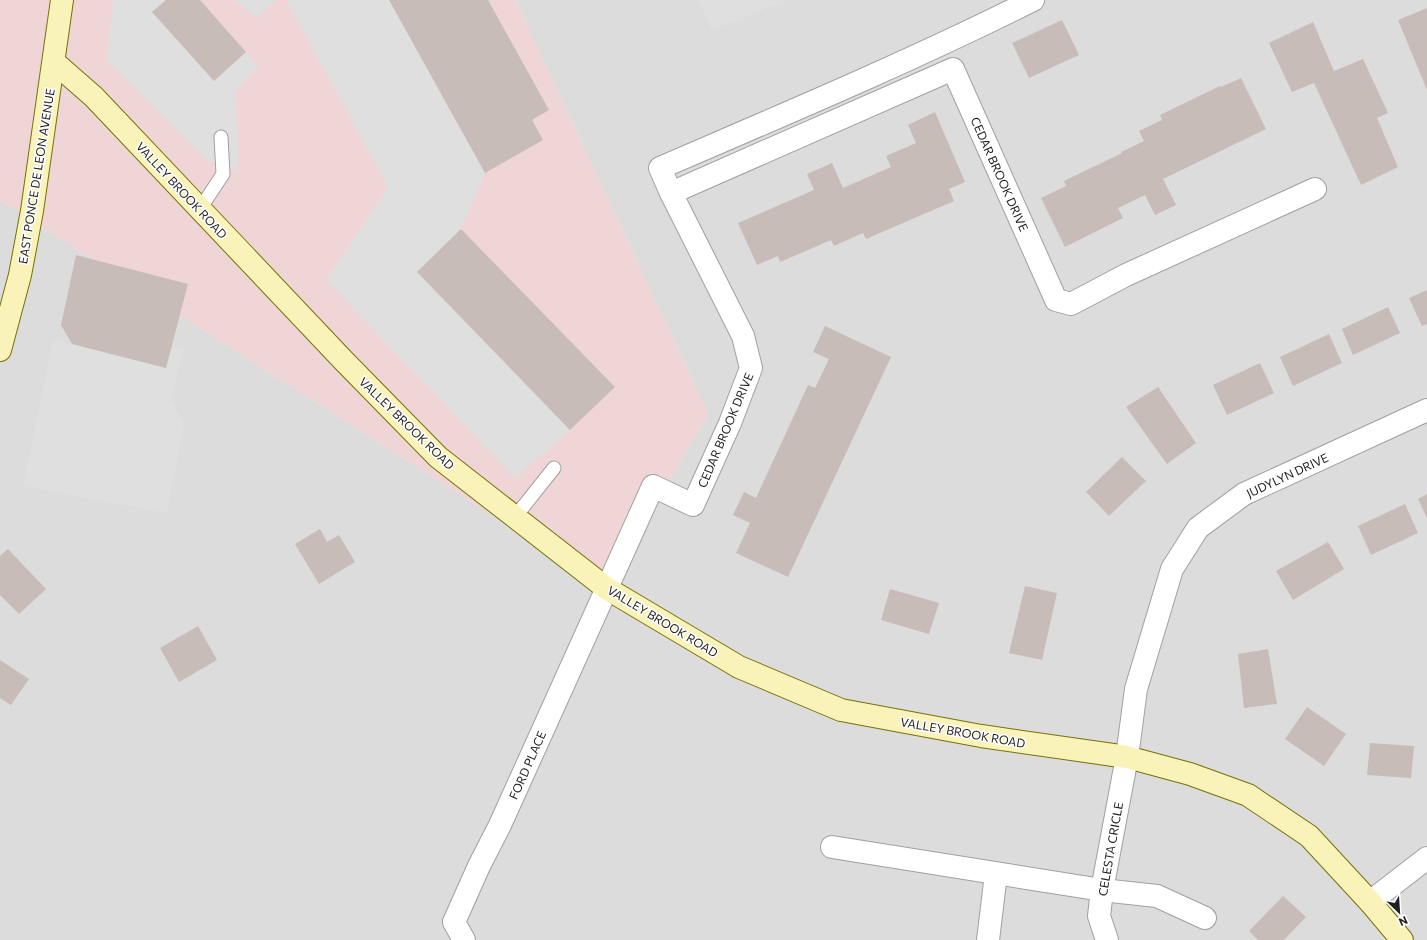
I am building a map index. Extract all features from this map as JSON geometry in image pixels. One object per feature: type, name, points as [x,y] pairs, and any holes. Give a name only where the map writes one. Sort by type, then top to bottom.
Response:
[{"type":"main road","name":"EAST PONCE DE LEON AVENUE","points":[[0,350],[20,275],[32,211],[62,0]]},
{"type":"main road","name":"VALLEY BROOK ROAD","points":[[54,62],[94,97],[343,360],[438,457],[606,588],[738,666],[841,710],[981,736],[1127,757],[1190,774],[1248,795],[1309,836],[1370,902],[1402,940]]},
{"type":"street","name":"CEDAR BROOK DRIVE","points":[[606,588],[653,486],[693,505],[730,423],[751,368],[743,336],[671,193],[660,168],[855,83],[1033,0]]},
{"type":"street","points":[[671,193],[953,69],[943,43]]},
{"type":"street","name":"CEDAR BROOK DRIVE","points":[[953,69],[1056,300],[1071,304],[1126,275],[1315,189]]},
{"type":"street","name":"JUDYLYN DRIVE","points":[[1127,757],[1136,689],[1172,569],[1198,528],[1244,494],[1427,410]]},
{"type":"street","name":"FORD PLACE","points":[[464,940],[454,922],[606,588]]},
{"type":"street","name":"CELESTA CRICLE","points":[[1107,940],[1099,916],[1102,890],[1127,757]]},
{"type":"street","points":[[832,847],[1102,890],[1157,896],[1205,918]]},
{"type":"street","points":[[1370,902],[1427,858]]},
{"type":"street","points":[[988,940],[996,874]]},
{"type":"lane","points":[[200,209],[223,174],[221,138]]},
{"type":"lane","points":[[515,517],[554,468]]},
{"type":"shaded area","points":[[0,0],[515,0],[708,414],[606,588],[0,200]]},
{"type":"shaded area","points":[[113,0],[166,0],[152,12],[214,81],[246,52],[259,66],[235,90],[239,171],[206,160],[107,61]]},
{"type":"shaded area","points":[[235,0],[276,0],[257,18]]},
{"type":"shaded area","points":[[286,0],[389,0],[485,173],[461,229],[417,272],[570,430],[515,478],[326,280],[388,187]]},
{"type":"shaded area","points":[[515,0],[1427,0],[1427,940],[0,940],[0,200],[606,588],[708,414]]},
{"type":"shaded area","points":[[698,0],[787,0],[712,30]]},
{"type":"shaded area","points":[[53,339],[166,368],[172,347],[184,349],[171,398],[184,425],[167,513],[23,486]]},
{"type":"building","points":[[166,0],[200,0],[246,52],[214,81],[152,12]]},
{"type":"building","points":[[389,0],[488,0],[549,110],[532,120],[543,140],[485,173]]},
{"type":"building","points":[[1427,8],[1427,90],[1398,20]]},
{"type":"building","points":[[1062,20],[1079,55],[1029,78],[1012,43]]},
{"type":"building","points":[[1313,22],[1334,71],[1363,59],[1388,113],[1377,118],[1398,167],[1361,185],[1314,83],[1292,92],[1269,43]]},
{"type":"building","points":[[1241,78],[1266,129],[1163,179],[1176,205],[1155,215],[1145,195],[1118,208],[1123,218],[1065,247],[1041,198],[1066,186],[1064,181],[1144,141],[1139,131],[1162,120],[1160,115],[1220,86],[1221,87]]},
{"type":"building","points":[[935,112],[965,182],[949,189],[954,201],[866,239],[863,233],[834,246],[831,240],[780,262],[778,256],[757,265],[738,223],[814,190],[807,174],[832,163],[843,188],[891,167],[886,156],[916,143],[908,125]]},
{"type":"building","points":[[461,229],[615,387],[570,430],[417,272]]},
{"type":"building","points":[[76,255],[188,284],[166,368],[72,344],[61,325]]},
{"type":"building","points":[[1427,290],[1427,324],[1422,326],[1409,298]]},
{"type":"building","points":[[1388,307],[1400,333],[1353,355],[1342,329]]},
{"type":"building","points":[[825,326],[891,357],[788,577],[736,553],[750,523],[733,515],[744,492],[756,498],[808,385],[815,388],[829,359],[813,352]]},
{"type":"building","points":[[1329,334],[1342,363],[1293,386],[1280,357]]},
{"type":"building","points":[[1260,363],[1274,393],[1227,415],[1213,385]]},
{"type":"building","points":[[1158,387],[1196,443],[1167,464],[1126,407]]},
{"type":"building","points":[[1122,457],[1146,481],[1109,516],[1086,492]]},
{"type":"building","points":[[1427,494],[1427,518],[1418,499]]},
{"type":"building","points":[[1405,504],[1418,533],[1371,555],[1358,526]]},
{"type":"building","points":[[320,529],[327,542],[339,535],[355,562],[319,584],[295,544]]},
{"type":"building","points":[[1328,542],[1344,569],[1293,600],[1276,571]]},
{"type":"building","points":[[8,549],[46,589],[19,614],[0,595],[0,556]]},
{"type":"building","points":[[1025,586],[1057,593],[1042,660],[1009,653]]},
{"type":"building","points":[[890,589],[939,603],[929,634],[881,620]]},
{"type":"building","points":[[198,626],[217,660],[179,682],[160,648]]},
{"type":"building","points":[[1268,649],[1277,704],[1244,708],[1238,654]]},
{"type":"building","points":[[0,660],[29,679],[11,705],[0,698]]},
{"type":"building","points":[[1307,707],[1346,734],[1324,766],[1285,739]]},
{"type":"building","points":[[1370,743],[1414,746],[1411,778],[1367,775]]},
{"type":"building","points":[[1283,896],[1306,917],[1284,940],[1258,940],[1249,931]]}]
